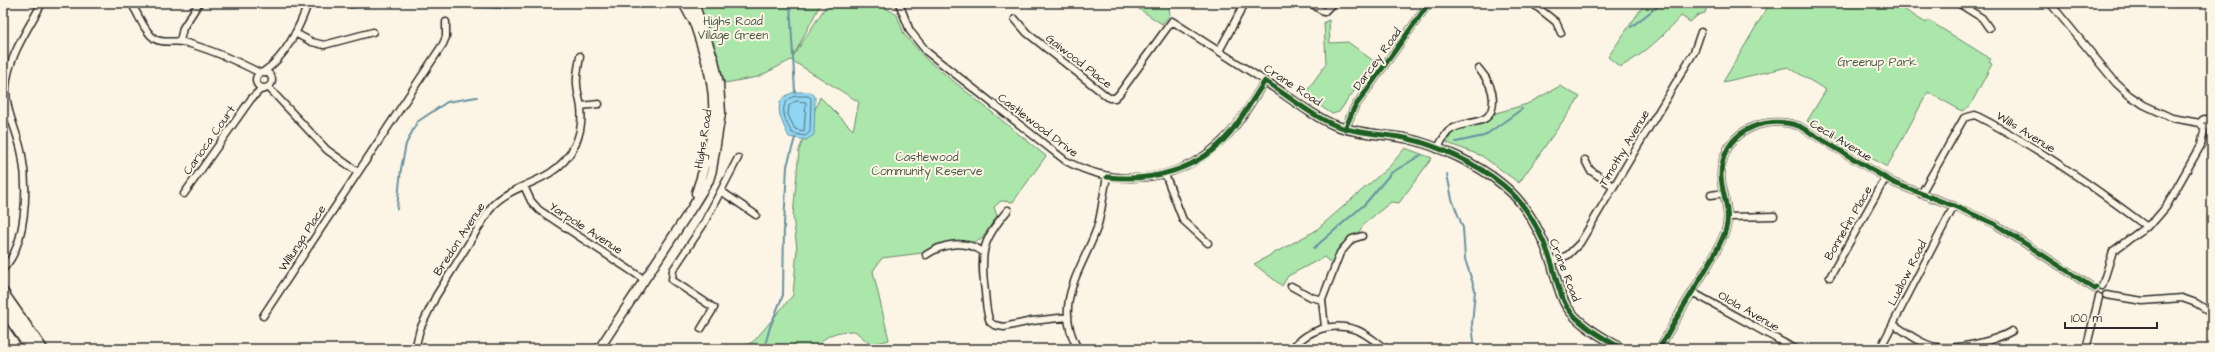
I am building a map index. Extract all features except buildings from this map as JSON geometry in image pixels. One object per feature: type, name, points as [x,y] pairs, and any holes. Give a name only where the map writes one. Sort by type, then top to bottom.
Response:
[{"type":"main road","points":[[3,293],[42,349]]},
{"type":"main road","points":[[3,308],[31,349]]},
{"type":"street","points":[[3,269],[13,257],[21,238],[24,190],[22,155],[6,98],[8,76],[15,55],[42,3]]},
{"type":"street","points":[[180,41],[183,28],[199,3]]},
{"type":"street","points":[[269,84],[279,58],[295,33],[308,3]]},
{"type":"street","points":[[682,3],[693,20]]},
{"type":"street","name":"Highs Road","points":[[687,3],[708,70],[713,101],[710,144],[693,206]]},
{"type":"street","name":"Highs Road","points":[[599,349],[693,206],[712,170],[721,113],[719,84],[714,60],[694,3]]},
{"type":"street","name":"Castlewood Drive","points":[[899,3],[910,32],[917,42],[938,61],[1066,161],[1078,168],[1107,177],[1138,179],[1165,174],[1192,163],[1217,146],[1236,124],[1265,81]]},
{"type":"street","points":[[1219,51],[1245,3]]},
{"type":"street","points":[[1311,3],[1324,12],[1334,3]]},
{"type":"street","name":"Darcey Road","points":[[1345,128],[1354,108],[1429,3]]},
{"type":"street","points":[[1532,3],[1556,22],[1561,33]]},
{"type":"street","points":[[1958,3],[1982,18],[1989,28]]},
{"type":"street","points":[[2050,3],[2116,83],[2129,95],[2144,105],[2172,118],[2206,123],[2201,145],[2159,217],[2113,251],[2102,286],[2095,289],[2096,295],[2099,297]]},
{"type":"street","points":[[134,8],[152,36],[160,41],[180,41],[231,58],[244,65],[269,84],[327,150],[358,172]]},
{"type":"street","name":"Gaiwood Place","points":[[1015,19],[1027,33],[1104,95],[1112,98],[1119,94],[1172,21]]},
{"type":"street","name":"Crane Road","points":[[1172,21],[1328,122],[1345,128],[1407,139],[1437,149],[1483,170],[1514,194],[1532,219],[1551,262],[1561,294],[1575,316],[1622,349]]},
{"type":"street","name":"Willunga Place","points":[[263,316],[443,44],[446,37],[446,22]]},
{"type":"street","points":[[295,33],[312,42],[324,45],[373,32]]},
{"type":"street","name":"Timothy Avenue","points":[[1551,262],[1574,250],[1694,52],[1701,32]]},
{"type":"street","name":"Bredon Avenue","points":[[415,349],[420,329],[430,306],[484,219],[501,197],[550,173],[562,165],[571,153],[580,129],[581,106],[576,82],[580,56]]},
{"type":"street","points":[[269,84],[259,87],[259,76],[279,58]]},
{"type":"street","points":[[1437,149],[1450,130],[1488,118],[1491,112],[1493,97],[1487,81],[1479,69]]},
{"type":"street","name":"Carioca Court","points":[[251,99],[259,76]]},
{"type":"street","name":"Carioca Court","points":[[184,194],[251,99],[269,84]]},
{"type":"street","points":[[581,106],[599,104]]},
{"type":"street","name":"Wills Avenue","points":[[1920,194],[1964,118],[1975,115],[2026,143],[2122,208],[2147,227]]},
{"type":"street","name":"Cecil Avenue","points":[[1729,217],[1721,176],[1722,167],[1733,142],[1751,127],[1774,121],[1788,122],[1800,126],[1885,179],[1920,194],[1954,206],[2007,231],[2095,289]]},
{"type":"street","points":[[701,329],[714,308],[672,280],[673,270],[703,225],[738,158]]},
{"type":"street","points":[[1585,160],[1590,170],[1613,186]]},
{"type":"street","points":[[1165,174],[1182,220],[1208,243]]},
{"type":"street","points":[[1078,349],[1072,335],[1068,317],[1070,288],[1097,227],[1107,177]]},
{"type":"street","name":"Bonnefin Place","points":[[1830,277],[1885,179]]},
{"type":"street","name":"Yarpole Avenue","points":[[524,186],[531,201],[539,210],[645,280]]},
{"type":"street","points":[[721,191],[756,215]]},
{"type":"street","points":[[1711,195],[1724,193]]},
{"type":"street","name":"Ludlow Road","points":[[1880,349],[1954,206]]},
{"type":"street","points":[[1008,210],[987,238],[983,252],[982,266],[988,316],[994,325],[1004,327],[1032,321],[1068,317]]},
{"type":"street","points":[[1659,349],[1718,248],[1729,217],[1774,216]]},
{"type":"street","points":[[1325,327],[1322,300],[1340,253],[1352,240],[1362,236]]},
{"type":"street","points":[[926,255],[940,246],[951,244],[974,247],[983,252]]},
{"type":"street","points":[[1291,286],[1311,297],[1322,300]]},
{"type":"street","points":[[2102,286],[2106,289],[2106,295]]},
{"type":"street","name":"Olola Avenue","points":[[1692,292],[1795,349]]},
{"type":"street","points":[[2099,297],[2106,295],[2143,301],[2182,298],[2196,303],[2212,313]]},
{"type":"street","points":[[2086,349],[2099,297]]},
{"type":"street","points":[[1893,324],[1928,344],[1937,347],[1952,347],[1994,339],[2012,331]]},
{"type":"street","points":[[1291,349],[1302,337],[1325,327],[1340,326],[1358,330],[1386,349]]},
{"type":"green space","name":"Castlewood Community Reserve","points":[[699,3],[821,3],[794,55],[828,3],[878,3],[897,15],[904,34],[926,59],[1046,156],[1013,202],[1001,201],[994,207],[997,216],[982,239],[975,242],[942,243],[922,253],[882,258],[873,271],[889,340],[871,345],[855,331],[846,331],[829,336],[821,342],[821,349],[739,349],[754,341],[793,295],[797,249],[793,216],[799,150],[820,97],[853,130],[859,102],[791,60],[758,77],[725,83]]},
{"type":"green space","points":[[1130,3],[1163,3],[1169,7],[1170,15],[1162,24]]},
{"type":"green space","points":[[1645,3],[1708,3],[1705,13],[1698,15],[1690,22],[1681,16],[1653,44],[1620,67],[1608,57]]},
{"type":"green space","name":"Greenup Park","points":[[1770,3],[1894,3],[1926,23],[1928,20],[1991,59],[1989,62],[1992,64],[1970,106],[1962,111],[1928,92],[1887,167],[1807,121],[1826,90],[1788,67],[1723,82]]},
{"type":"green space","points":[[1329,20],[1330,43],[1348,42],[1375,62],[1339,112],[1332,114],[1304,95],[1326,64],[1324,22]]},
{"type":"green space","points":[[1560,86],[1580,97],[1519,183],[1482,156],[1447,143],[1452,132],[1491,118],[1493,114],[1527,104]]},
{"type":"green space","points":[[1405,148],[1432,158],[1399,203],[1391,202],[1365,223],[1358,233],[1339,246],[1333,265],[1324,257],[1288,276],[1282,286],[1254,264],[1315,231],[1390,166]]},
{"type":"water","points":[[795,92],[811,92],[815,97],[814,135],[806,140],[789,137],[779,111],[782,100],[787,95]]},
{"type":"waterway","points":[[350,8],[389,3]]},
{"type":"waterway","points":[[402,3],[499,8],[543,3]]},
{"type":"waterway","points":[[790,3],[795,92]]},
{"type":"waterway","points":[[1631,27],[1662,3]]},
{"type":"waterway","points":[[397,209],[401,169],[406,144],[417,122],[447,102],[477,97]]},
{"type":"waterway","points":[[1456,142],[1484,136],[1522,109]]},
{"type":"waterway","points":[[764,349],[770,327],[783,295],[787,166],[795,138]]},
{"type":"waterway","points":[[1314,248],[1365,204],[1391,173],[1421,155]]},
{"type":"waterway","points":[[1447,174],[1452,199],[1463,228],[1465,259],[1475,290],[1472,325],[1475,349]]},
{"type":"cycle path","points":[[1345,129],[1354,108],[1429,3]]},
{"type":"cycle path","points":[[1107,177],[1124,178],[1157,175],[1174,171],[1204,157],[1229,134],[1265,81],[1309,111],[1337,126],[1345,129],[1405,138],[1430,145],[1457,156],[1493,177],[1520,202],[1539,231],[1552,264],[1564,302],[1572,314],[1585,325],[1622,349]]},
{"type":"cycle path","points":[[1659,349],[1710,262],[1725,232],[1727,225],[1727,211],[1721,176],[1723,161],[1728,148],[1736,138],[1746,130],[1758,125],[1772,123],[1785,123],[1799,126],[1894,183],[1954,206],[1995,224],[2095,289],[2096,287]]},
{"type":"park label","name":"Highs Road Village Green","points":[[733,28]]}]
